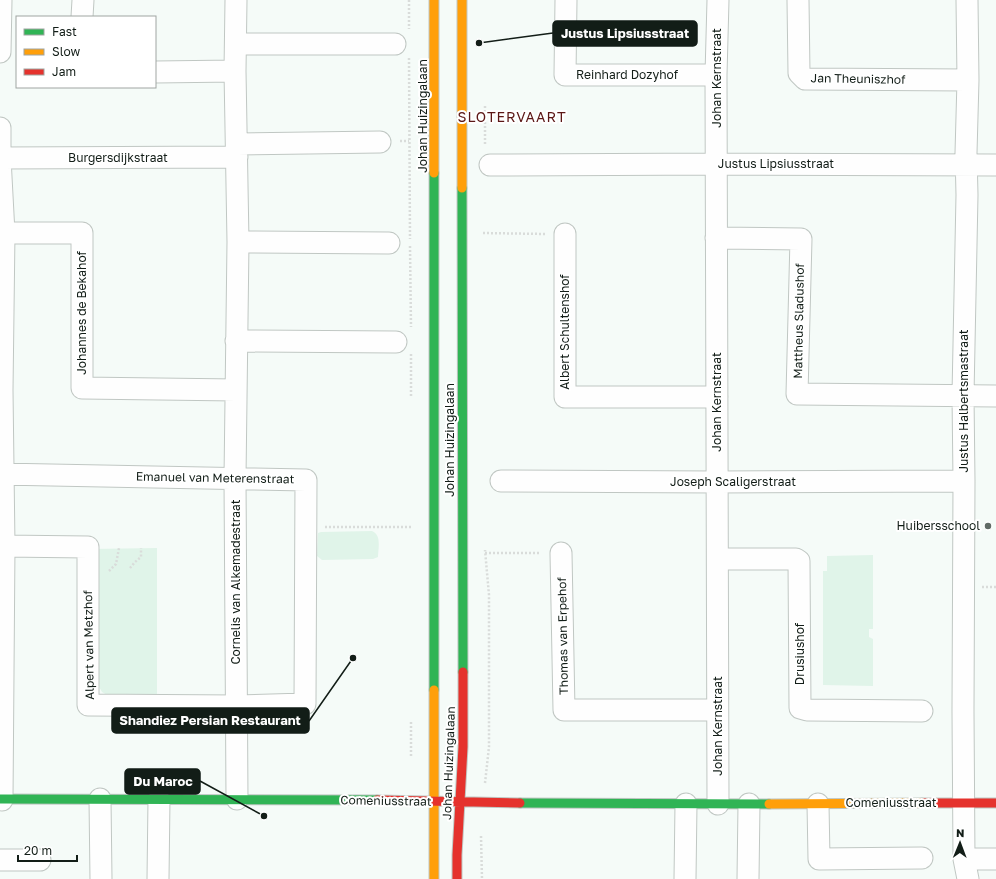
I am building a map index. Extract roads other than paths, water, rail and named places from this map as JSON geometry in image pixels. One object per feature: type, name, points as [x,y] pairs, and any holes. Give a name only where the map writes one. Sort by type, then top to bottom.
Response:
[{"type":"main road","name":"Johan Huizingalaan","points":[[434,0],[434,879]]},
{"type":"main road","name":"Johan Huizingalaan","points":[[457,879],[463,747],[462,0]]},
{"type":"main road","name":"Comeniusstraat","points":[[1,800],[237,799],[686,804],[996,803]]},
{"type":"street","points":[[0,0],[0,52]]},
{"type":"street","points":[[82,0],[82,16]]},
{"type":"street","name":"Cornelis van Alkemadestraat","points":[[236,0],[235,71],[238,242],[235,478],[237,799]]},
{"type":"street","name":"Reinhard Dozyhof","points":[[566,0],[565,75],[716,75]]},
{"type":"street","name":"Johan Kernstraat","points":[[718,0],[716,75],[718,804]]},
{"type":"street","name":"Jan Theuniszhof","points":[[798,0],[799,73],[805,79],[968,80]]},
{"type":"street","name":"Justus Halbertsmastraat","points":[[964,803],[963,395],[967,202],[967,0]]},
{"type":"street","points":[[236,44],[405,41]]},
{"type":"street","points":[[156,72],[235,71]]},
{"type":"street","points":[[0,128],[4,233],[1,390],[1,474],[4,546],[1,800]]},
{"type":"street","points":[[236,150],[380,142]]},
{"type":"street","name":"Burgersdijkstraat","points":[[0,158],[236,150]]},
{"type":"street","name":"Justus Lipsiusstraat","points":[[490,165],[996,165]]},
{"type":"street","name":"Johannes de Bekahof","points":[[4,233],[82,233],[82,388],[236,390]]},
{"type":"street","name":"Albert Schultenshof","points":[[565,234],[565,397],[717,397]]},
{"type":"street","name":"Mattheus Sladushof","points":[[716,238],[801,239],[797,394],[963,395]]},
{"type":"street","points":[[238,242],[389,243]]},
{"type":"street","points":[[236,341],[406,342]]},
{"type":"street","points":[[963,395],[996,396]]},
{"type":"street","name":"Emanuel van Meterenstraat","points":[[1,474],[306,480],[305,704],[237,706]]},
{"type":"street","name":"Joseph Scaligerstraat","points":[[501,481],[964,481]]},
{"type":"street","name":"Alpert van Metzhof","points":[[4,546],[88,547],[88,705],[237,706]]},
{"type":"street","name":"Thomas van Erpehof","points":[[561,553],[564,710],[717,710]]},
{"type":"street","name":"Drusiushof","points":[[718,559],[796,559],[799,561],[800,708],[806,710],[922,711]]},
{"type":"street","points":[[100,799],[101,879]]},
{"type":"street","points":[[158,879],[159,799]]},
{"type":"street","points":[[964,803],[964,859],[968,879]]},
{"type":"street","points":[[685,879],[686,804]]},
{"type":"street","points":[[748,879],[749,804]]},
{"type":"street","points":[[818,804],[819,859],[922,858]]},
{"type":"street","points":[[964,859],[996,859]]},
{"type":"street","points":[[0,860],[40,860]]},
{"type":"place","name":"Justus Lipsiusstraat","points":[[479,43]]},
{"type":"place","name":"Huibersschool","points":[[988,526]]},
{"type":"place","name":"Shandiez Persian Restaurant","points":[[353,658]]},
{"type":"place","name":"Du Maroc","points":[[264,816]]},
{"type":"district","name":"SLOTERVAART","points":[[512,117]]}]
